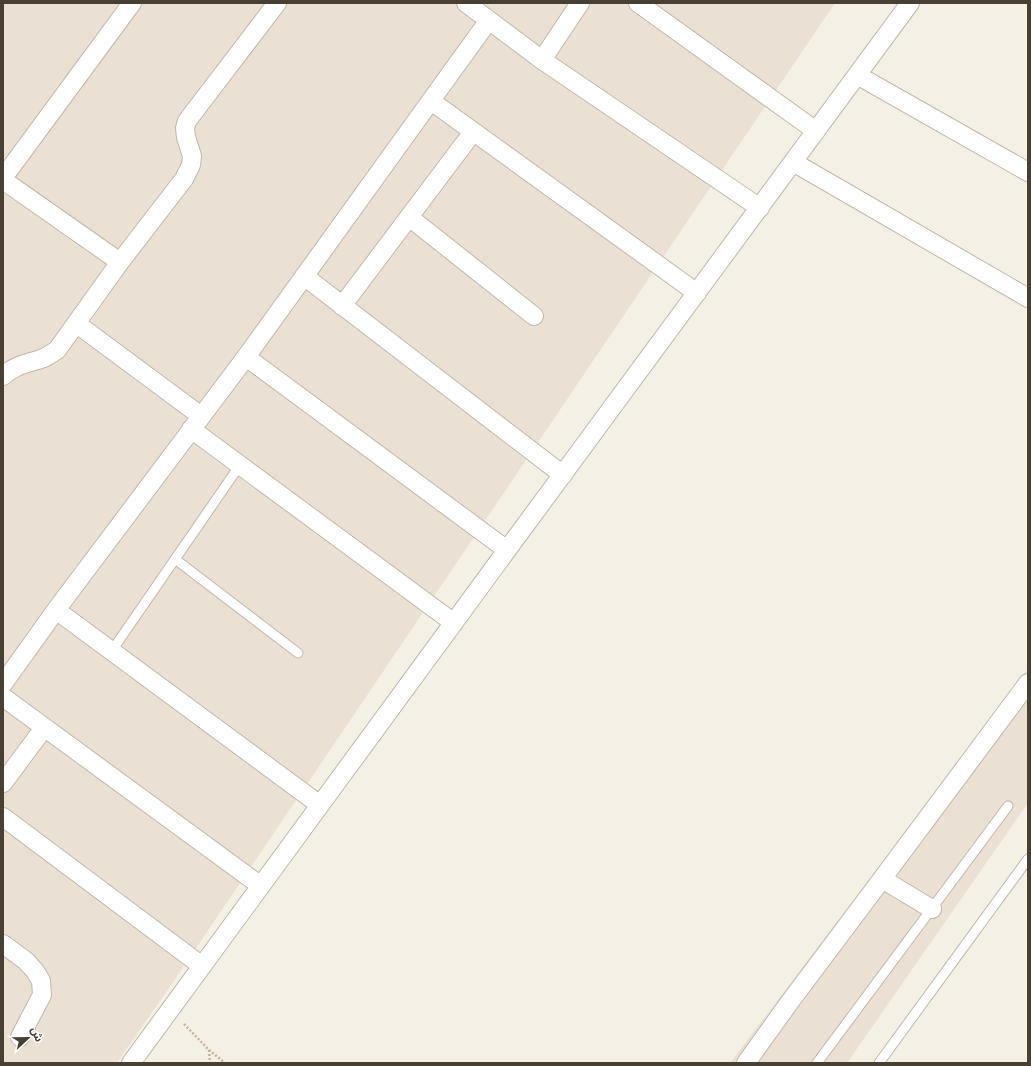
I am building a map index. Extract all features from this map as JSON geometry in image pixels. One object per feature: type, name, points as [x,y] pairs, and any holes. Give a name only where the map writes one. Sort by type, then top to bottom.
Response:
[{"type":"street","points":[[120,262],[3,179],[132,3]]},
{"type":"street","points":[[3,376],[11,369],[40,360],[57,350],[120,262],[184,179],[191,165],[192,156],[186,137],[185,128],[187,121],[277,3]]},
{"type":"street","points":[[466,3],[542,60],[760,208]]},
{"type":"street","points":[[542,60],[580,3]]},
{"type":"street","points":[[638,3],[816,131]]},
{"type":"street","points":[[131,1063],[506,550],[563,475],[910,3]]},
{"type":"street","points":[[3,684],[56,610],[246,357],[489,20]]},
{"type":"street","points":[[857,75],[1028,172]]},
{"type":"street","points":[[431,101],[697,293]]},
{"type":"street","points":[[342,306],[473,132]]},
{"type":"street","points":[[793,162],[1028,298]]},
{"type":"street","points":[[409,217],[534,316]]},
{"type":"street","points":[[304,276],[563,475]]},
{"type":"street","points":[[76,324],[196,423],[240,465],[454,623]]},
{"type":"street","points":[[246,357],[506,550]]},
{"type":"street","points":[[56,610],[320,805]]},
{"type":"street","points":[[746,1063],[789,1003],[1028,683]]},
{"type":"street","points":[[3,697],[261,886]]},
{"type":"street","points":[[3,782],[44,728]]},
{"type":"street","points":[[3,817],[202,966]]},
{"type":"street","points":[[882,879],[932,909]]},
{"type":"street","points":[[3,944],[26,961],[35,970],[41,981],[42,995],[20,1037]]},
{"type":"lane","points":[[112,652],[240,465]]},
{"type":"lane","points":[[175,559],[298,653]]},
{"type":"lane","points":[[817,1063],[1008,806]]},
{"type":"lane","points":[[879,1063],[1028,859]]},
{"type":"path","points":[[170,1009],[208,1049],[225,1063]]},
{"type":"path","points":[[208,1049],[210,1063]]},
{"type":"shaded area","points":[[3,3],[835,3],[117,1063],[3,1063]]},
{"type":"shaded area","points":[[1028,669],[1028,803],[847,1063],[730,1063]]}]
